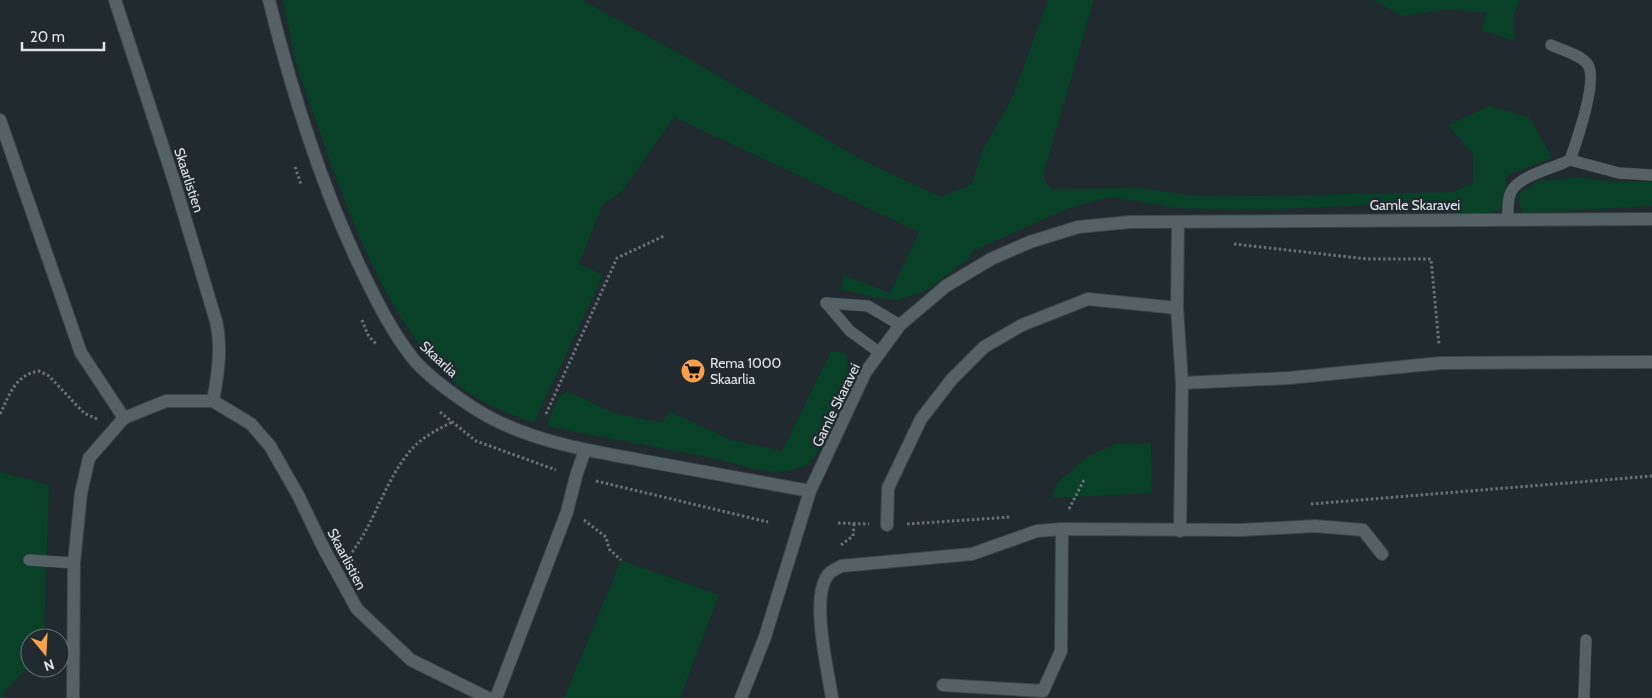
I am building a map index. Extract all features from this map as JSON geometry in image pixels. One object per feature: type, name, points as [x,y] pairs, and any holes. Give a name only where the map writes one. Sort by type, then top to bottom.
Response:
[{"type":"street","name":"Skaarlistien","points":[[115,0],[174,181],[220,336],[220,360],[213,401],[251,424],[270,446],[356,609],[411,660],[488,698]]},
{"type":"street","name":"Skaarlia","points":[[269,0],[288,79],[318,170],[352,251],[382,312],[412,357],[436,380],[491,418],[539,438],[585,450],[810,491]]},
{"type":"street","points":[[0,120],[81,352],[124,418]]},
{"type":"street","name":"Gamle Skaravei","points":[[741,698],[766,637],[810,491],[865,374],[900,325],[946,286],[991,259],[1030,242],[1078,227],[1130,222],[1652,219]]},
{"type":"street","points":[[1178,222],[1177,308],[1182,383],[1180,530]]},
{"type":"street","points":[[887,525],[888,488],[920,419],[952,379],[984,348],[1022,325],[1088,299],[1177,308]]},
{"type":"street","points":[[1182,383],[1289,378],[1441,363],[1652,362]]},
{"type":"street","points":[[73,698],[74,563],[80,493],[89,458],[124,418],[166,401],[213,401]]},
{"type":"street","points":[[496,698],[567,512],[585,450]]},
{"type":"street","points":[[832,698],[820,622],[821,596],[827,575],[840,566],[972,554],[1037,530],[1062,529],[1180,530],[1315,526],[1363,530],[1382,554]]},
{"type":"street","points":[[944,685],[1043,690],[1061,651],[1062,529]]},
{"type":"street","name":"Gamle Skaravei","points":[[749,698],[750,679]]},
{"type":"lane","points":[[1551,45],[1584,60],[1589,66],[1591,75],[1578,139],[1570,160]]},
{"type":"lane","points":[[1508,220],[1510,194],[1513,188],[1534,175],[1570,160],[1619,173],[1652,175]]},
{"type":"lane","points":[[880,353],[850,331],[826,303],[868,306],[900,325]]},
{"type":"lane","points":[[29,560],[74,563]]},
{"type":"lane","points":[[1584,698],[1586,640]]},
{"type":"path","points":[[292,157],[301,185]]},
{"type":"path","points":[[546,414],[618,258],[664,236]]},
{"type":"path","points":[[1229,243],[1367,258],[1431,259],[1441,363]]},
{"type":"path","points":[[361,318],[368,335],[381,350]]},
{"type":"path","points":[[0,414],[18,380],[24,375],[39,371],[49,376],[84,413],[114,428]]},
{"type":"path","points":[[438,411],[476,441],[576,476],[768,522]]},
{"type":"path","points":[[337,573],[358,545],[376,513],[393,476],[411,450],[426,436],[452,422]]},
{"type":"path","points":[[1308,504],[1652,476]]},
{"type":"path","points":[[1077,512],[1067,513],[1085,478]]},
{"type":"path","points":[[567,512],[598,529],[606,537],[609,549],[621,560]]},
{"type":"path","points":[[838,523],[887,525],[1020,516]]},
{"type":"green space","points":[[283,0],[582,0],[684,56],[862,160],[941,197],[972,184],[982,151],[1012,98],[1048,0],[1094,0],[1045,168],[1044,179],[1051,189],[1141,188],[1187,195],[1255,196],[1453,192],[1473,183],[1473,155],[1448,125],[1489,106],[1529,117],[1553,158],[1507,175],[1502,209],[1480,215],[1374,205],[1251,210],[1176,208],[1111,197],[1069,208],[973,251],[967,260],[927,290],[898,300],[877,298],[840,289],[844,275],[890,293],[919,232],[674,117],[623,190],[602,206],[579,264],[603,275],[534,423],[488,404],[462,388],[437,365],[414,337],[393,304],[374,269],[342,195],[297,68]]},
{"type":"green space","points":[[1373,0],[1520,0],[1514,13],[1514,41],[1481,30],[1487,13],[1449,9],[1403,16]]},
{"type":"green space","points":[[1580,177],[1613,182],[1652,182],[1652,206],[1522,213],[1517,195],[1538,181]]},
{"type":"green space","points":[[831,351],[846,353],[848,371],[845,385],[814,457],[804,466],[792,470],[768,471],[755,469],[707,457],[546,426],[558,398],[567,391],[614,413],[663,423],[669,411],[731,440],[782,451]]},
{"type":"green space","points":[[1151,443],[1152,493],[1052,498],[1056,484],[1085,458],[1115,444]]},
{"type":"green space","points":[[0,472],[49,485],[44,628],[20,628],[20,675],[4,692],[3,698],[0,698]]},
{"type":"green space","points":[[621,560],[719,595],[680,698],[564,698]]},
{"type":"place","name":"Rema 1000 Skaarlia","points":[[693,371]]}]
